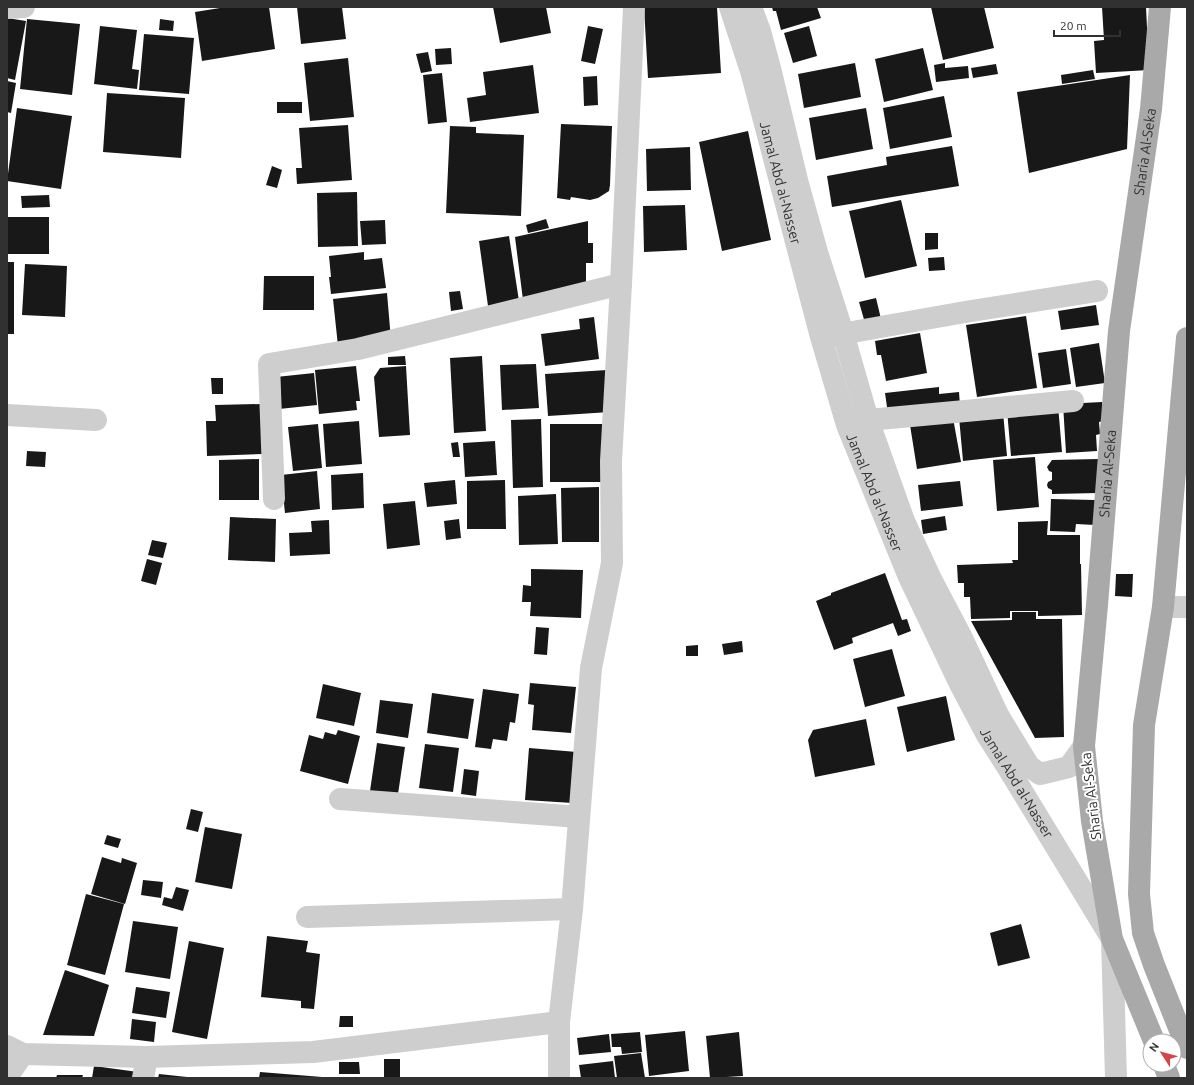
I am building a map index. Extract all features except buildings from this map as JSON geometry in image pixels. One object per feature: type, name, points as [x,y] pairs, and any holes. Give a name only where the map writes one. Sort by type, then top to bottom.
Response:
[{"type":"main road","name":"Sharia Al-Seka","points":[[1151,1033],[1112,940],[1092,821],[1084,746],[1119,331],[1151,109],[1160,7]]},
{"type":"main road","points":[[1187,338],[1162,607],[1144,725],[1139,894],[1143,933],[1187,1048]]},
{"type":"street","points":[[7,8],[24,7]]},
{"type":"street","points":[[559,1078],[559,1022],[572,909],[591,668],[612,563],[611,461],[634,7]]},
{"type":"street","name":"Jamal Abd al-Nasser","points":[[730,7],[751,71],[821,337],[847,425],[909,577],[960,684],[987,735],[1112,940]]},
{"type":"street","name":"Jamal Abd al-Nasser","points":[[751,7],[760,31],[770,68],[798,184],[817,252],[844,333],[868,420],[904,521],[998,715],[1029,766],[1040,774],[1069,767],[1084,746]]},
{"type":"street","points":[[274,499],[270,364],[358,349],[621,284]]},
{"type":"street","points":[[821,337],[1097,291]]},
{"type":"street","points":[[847,425],[868,420],[1073,401]]},
{"type":"street","points":[[7,416],[96,420]]},
{"type":"street","points":[[1162,607],[1187,607]]},
{"type":"street","points":[[340,799],[579,817]]},
{"type":"street","points":[[307,917],[572,909]]},
{"type":"street","points":[[1112,940],[1116,1078]]},
{"type":"street","points":[[7,1077],[15,1050],[147,1057],[313,1052],[559,1022]]},
{"type":"street","points":[[143,1078],[147,1057]]}]
